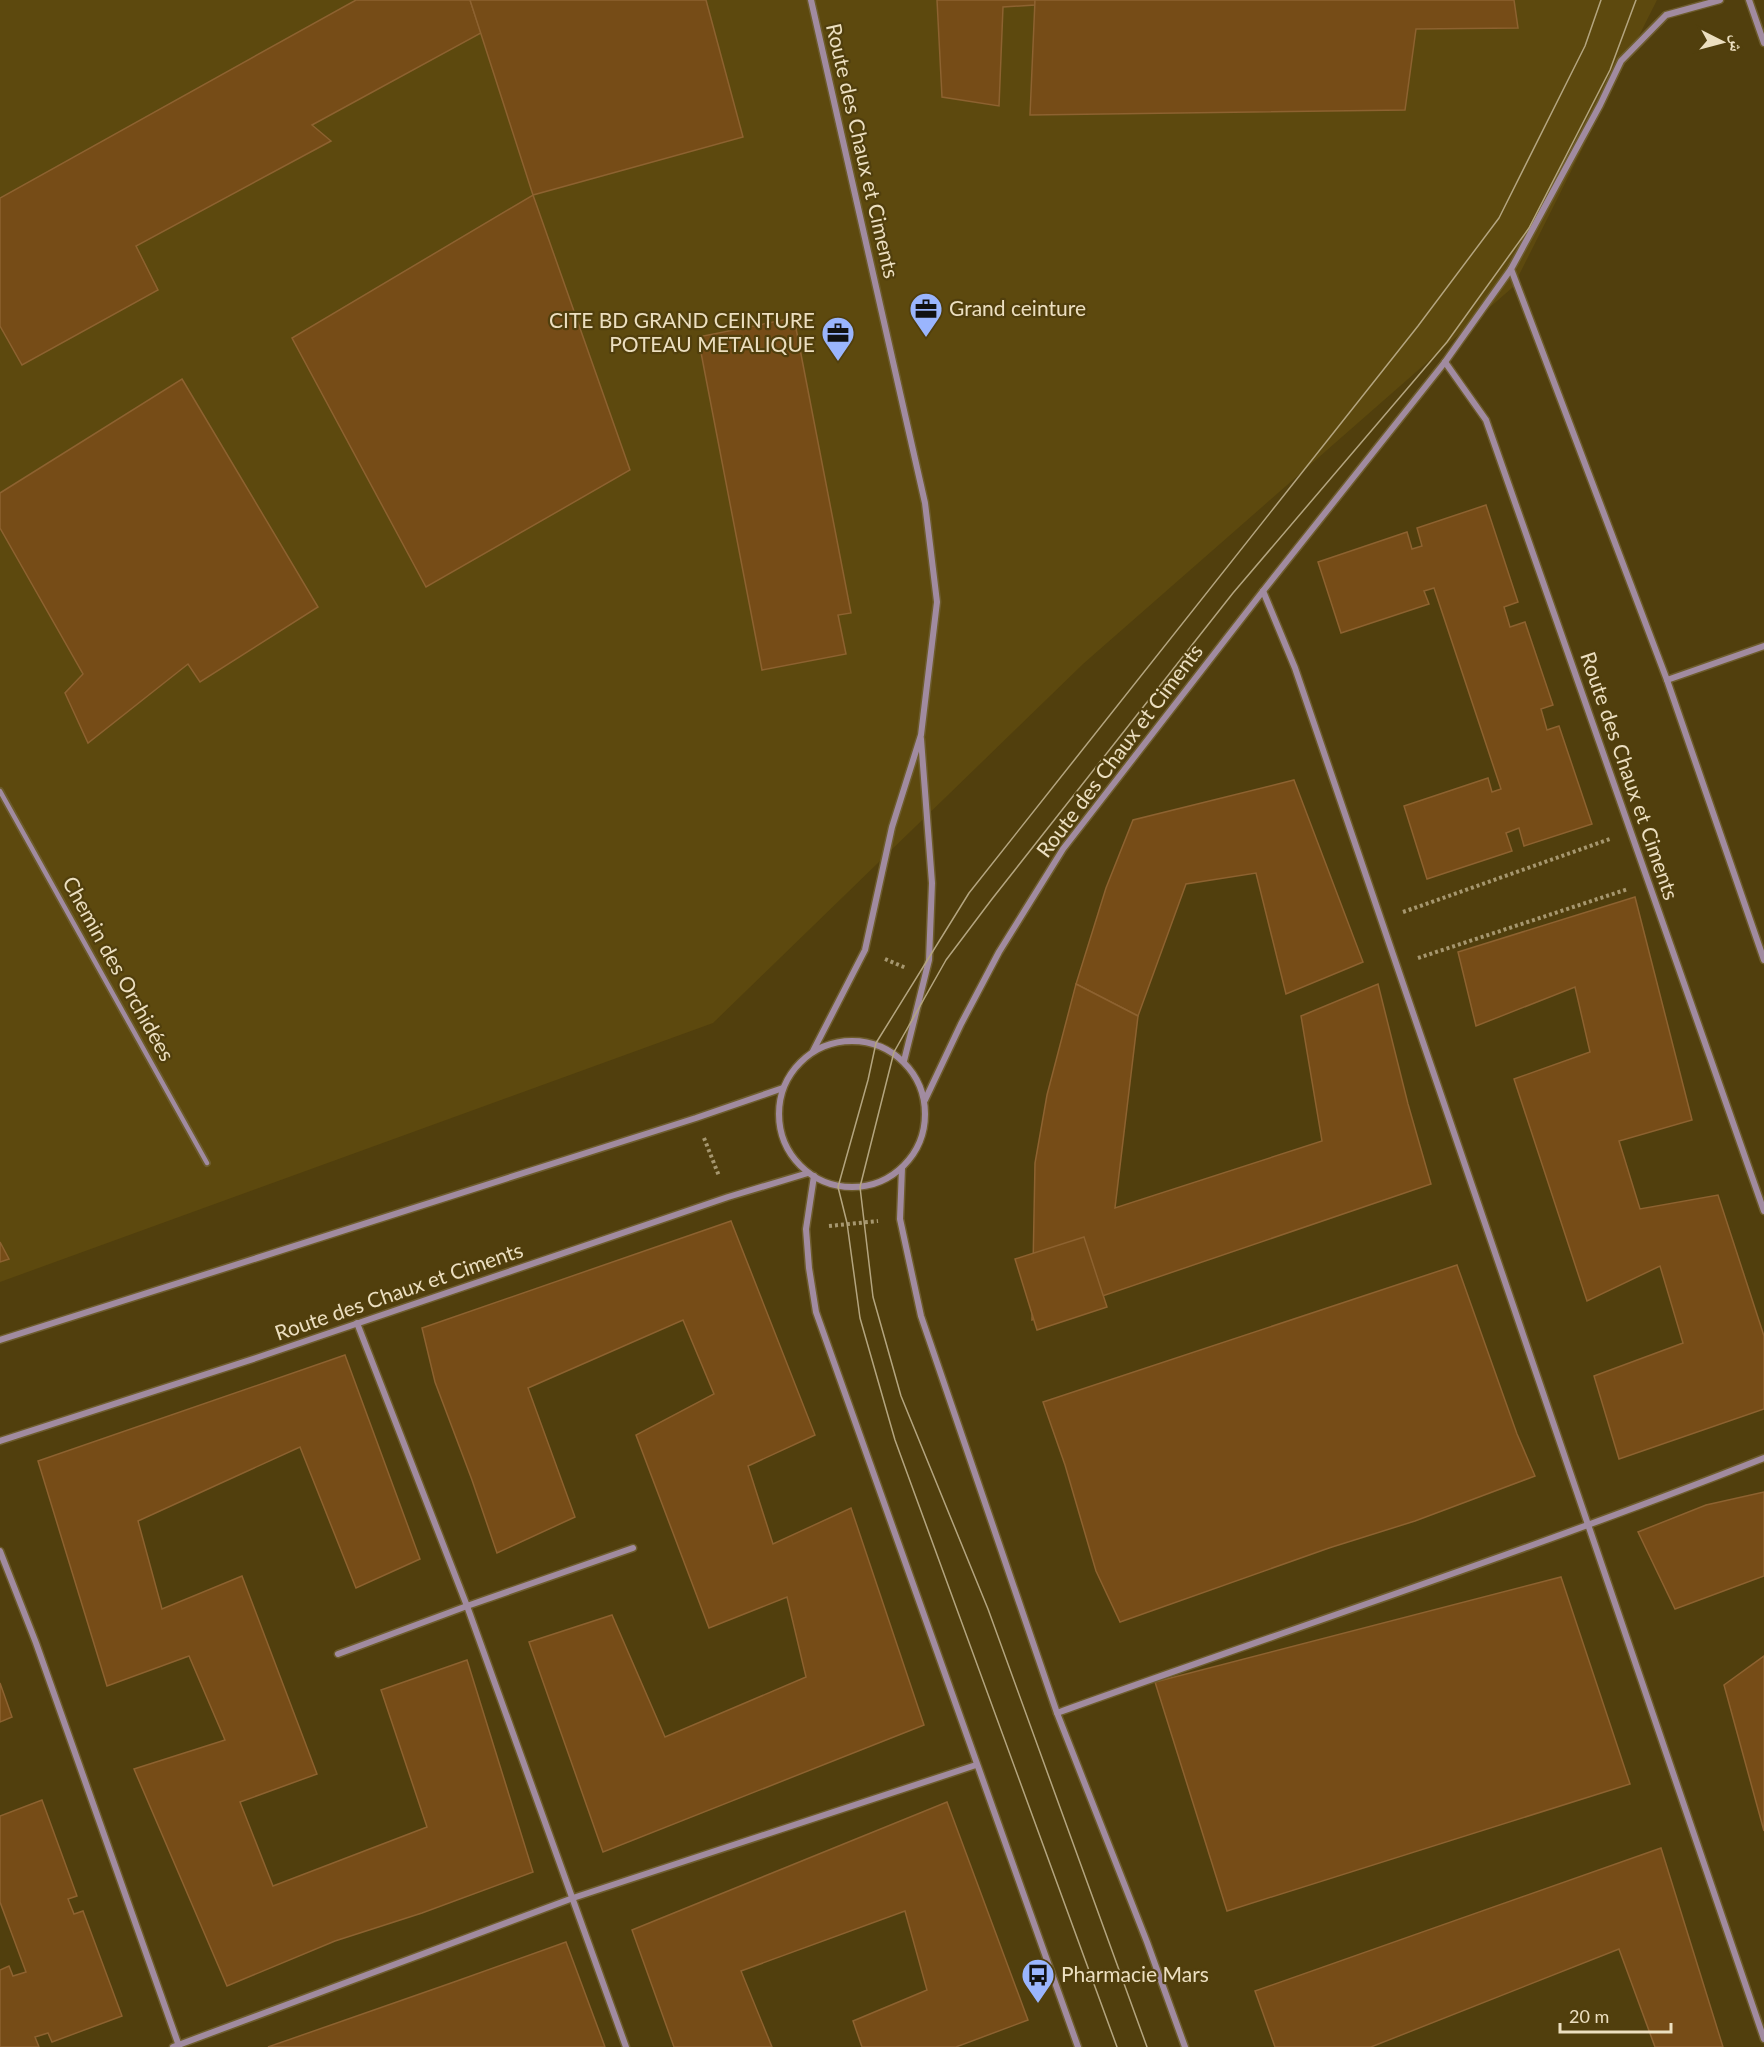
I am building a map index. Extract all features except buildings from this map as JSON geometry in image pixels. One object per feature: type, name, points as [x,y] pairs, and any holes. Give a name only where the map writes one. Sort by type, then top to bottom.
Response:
[{"type":"street","name":"Route des Chaux et Ciments","points":[[811,0],[925,503],[937,602],[921,735],[892,827],[865,950],[813,1051]]},
{"type":"street","name":"Route des Chaux et Ciments","points":[[925,1100],[960,1024],[999,952],[1063,849],[1263,591],[1445,362],[1511,269],[1600,105],[1621,61],[1666,15],[1720,0]]},
{"type":"street","points":[[1749,0],[1764,43]]},
{"type":"street","points":[[1511,269],[1667,680],[1764,960]]},
{"type":"street","name":"Route des Chaux et Ciments","points":[[1445,362],[1486,420],[1764,1211]]},
{"type":"street","points":[[1263,591],[1295,669],[1764,2040]]},
{"type":"street","points":[[1667,680],[1764,646]]},
{"type":"street","name":"Route des Chaux et Ciments","points":[[904,1061],[928,960],[932,882],[921,735]]},
{"type":"street","points":[[854,1040],[876,1043],[894,1052],[917,1079],[925,1100],[925,1125],[917,1149],[902,1168],[883,1181],[860,1187],[838,1187],[811,1175],[792,1156],[782,1135],[778,1112],[783,1088],[795,1067],[813,1051],[833,1042],[854,1040]]},
{"type":"street","points":[[0,1340],[696,1118],[783,1088]]},
{"type":"street","points":[[902,1168],[900,1219],[921,1316],[1057,1713],[1185,2047]]},
{"type":"street","name":"Route des Chaux et Ciments","points":[[0,1442],[728,1197],[811,1175]]},
{"type":"street","points":[[811,1175],[806,1229],[816,1312],[1078,2047]]},
{"type":"street","points":[[357,1323],[467,1606],[626,2047]]},
{"type":"street","points":[[1057,1713],[1588,1525],[1764,1458]]},
{"type":"street","points":[[338,1654],[633,1548]]},
{"type":"street","points":[[0,1551],[36,1643],[177,2046],[573,1898],[976,1765]]},
{"type":"lane","name":"Chemin des Orchidées","points":[[0,790],[207,1162]]},
{"type":"path","points":[[1381,920],[1631,831]]},
{"type":"path","points":[[1397,965],[1648,882]]},
{"type":"path","points":[[696,1118],[728,1197]]},
{"type":"path","points":[[806,1229],[900,1219]]},
{"type":"shaded area","points":[[0,0],[1657,0],[1513,287],[1083,664],[713,1023],[0,1282]]},
{"type":"tram line","points":[[1117,2047],[895,1440],[860,1318],[847,1223],[838,1187],[876,1043],[969,893],[1418,326],[1499,218],[1585,46],[1601,0]]},
{"type":"tram line","points":[[1147,2047],[988,1609],[901,1396],[873,1297],[860,1187],[894,1052],[946,960],[1233,593],[1447,342],[1529,228],[1610,70],[1636,0]]},
{"type":"place","name":"Grand ceinture","points":[[926,338]]},
{"type":"place","name":"CITE BD GRAND CEINTURE POTEAU METALIQUE","points":[[838,362]]},
{"type":"place","name":"Pharmacie Mars","points":[[1038,2004]]}]
